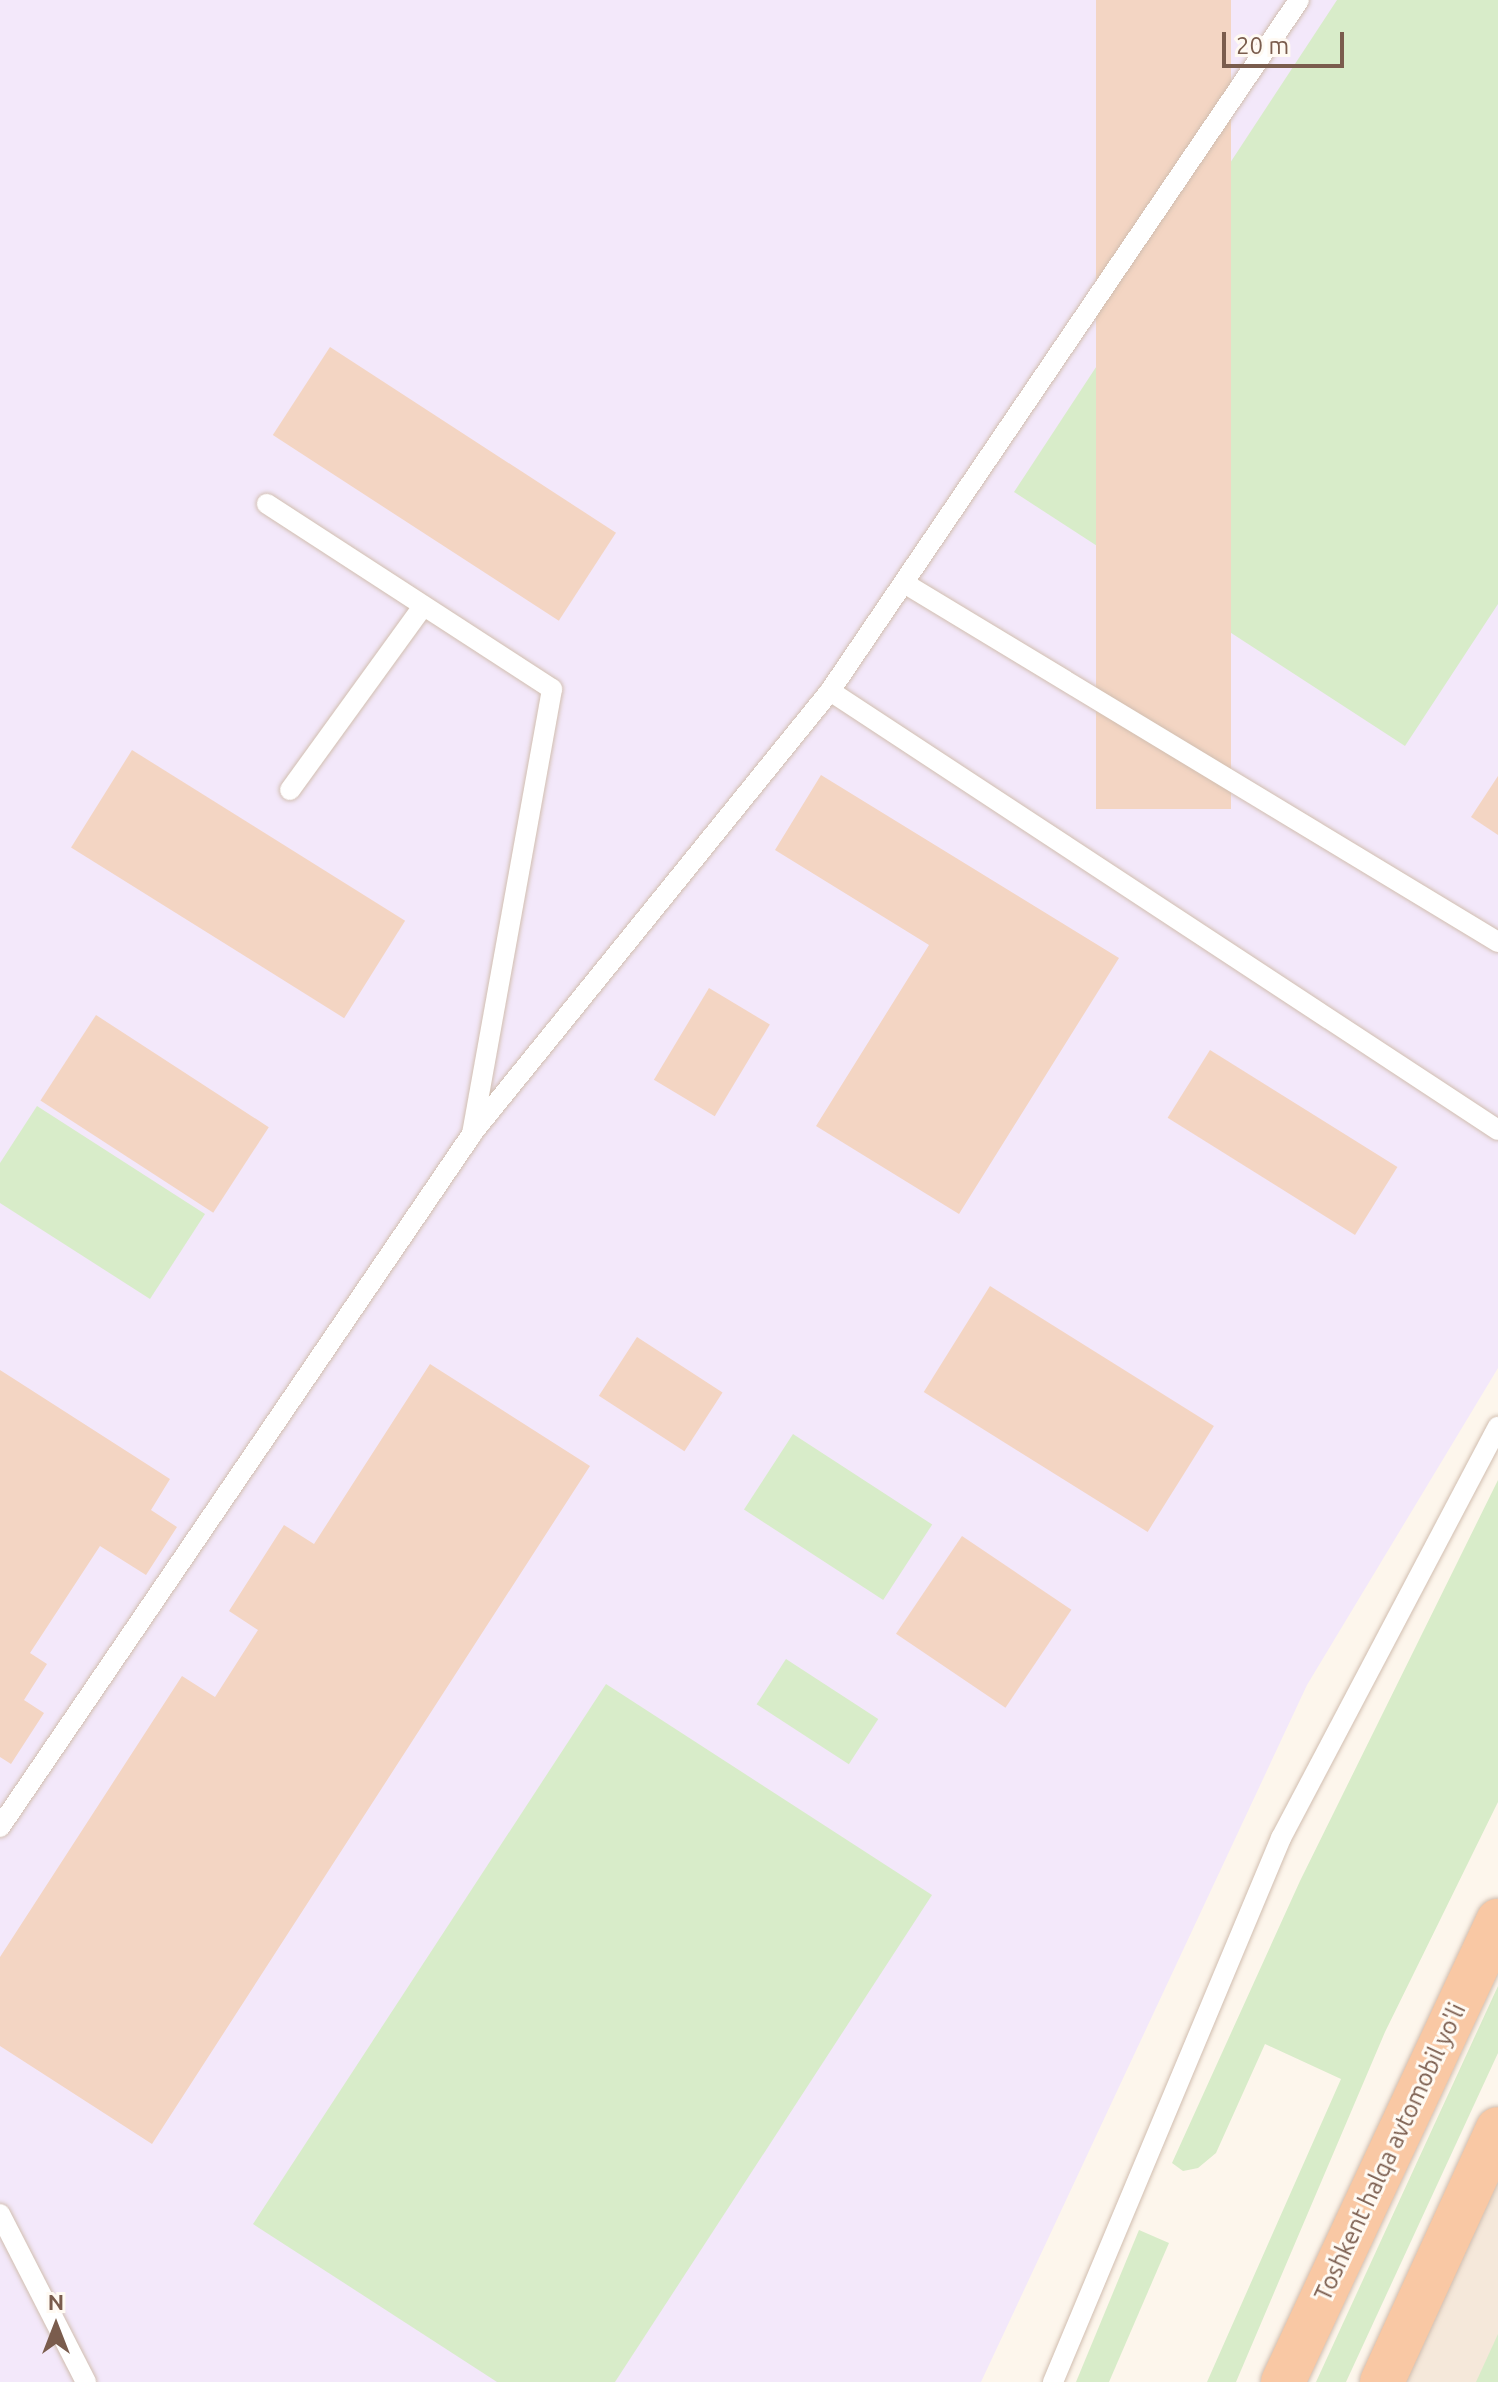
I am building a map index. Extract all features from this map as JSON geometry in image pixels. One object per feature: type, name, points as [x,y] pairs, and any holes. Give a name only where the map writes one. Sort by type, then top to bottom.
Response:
[{"type":"highway","name":"Toshkent halqa avtomobil yo'li","points":[[1283,2382],[1498,1921]]},
{"type":"highway","points":[[1382,2382],[1498,2129]]},
{"type":"lane","points":[[0,1827],[472,1134],[830,691],[1299,0]]},
{"type":"lane","points":[[267,504],[552,689],[472,1134]]},
{"type":"lane","points":[[904,583],[1498,942]]},
{"type":"lane","points":[[290,790],[423,606]]},
{"type":"lane","points":[[830,691],[1498,1130]]},
{"type":"lane","points":[[1053,2382],[1281,1838],[1498,1427]]},
{"type":"lane","points":[[0,2214],[86,2382]]},
{"type":"shaded area","points":[[0,0],[1498,0],[1498,1368],[1307,1685],[981,2382],[0,2382]]},
{"type":"shaded area","points":[[1498,2129],[1498,2382],[1382,2382]]},
{"type":"green space","points":[[1337,0],[1498,0],[1498,604],[1405,746],[1014,492]]},
{"type":"green space","points":[[37,1106],[205,1214],[150,1299],[0,1203],[0,1163]]},
{"type":"green space","points":[[793,1434],[932,1524],[883,1600],[744,1509]]},
{"type":"green space","points":[[1498,1480],[1498,1802],[1385,2032],[1236,2382],[1207,2382],[1341,2079],[1265,2044],[1216,2153],[1198,2168],[1183,2171],[1172,2163],[1300,1881]]},
{"type":"green space","points":[[786,1659],[878,1719],[849,1764],[757,1704]]},
{"type":"green space","points":[[606,1684],[932,1895],[615,2382],[497,2382],[253,2224]]},
{"type":"green space","points":[[1498,1986],[1498,2053],[1346,2382],[1316,2382]]},
{"type":"green space","points":[[1139,2230],[1169,2243],[1109,2382],[1076,2382]]},
{"type":"green space","points":[[1498,2334],[1498,2382],[1476,2382]]},
{"type":"building","points":[[1096,0],[1231,0],[1231,809],[1096,809]]},
{"type":"building","points":[[330,347],[616,533],[559,621],[273,435]]},
{"type":"building","points":[[132,750],[405,921],[344,1018],[71,848]]},
{"type":"building","points":[[821,775],[1119,958],[959,1214],[816,1126],[929,945],[775,850]]},
{"type":"building","points":[[1498,776],[1498,835],[1471,817]]},
{"type":"building","points":[[709,988],[770,1025],[715,1116],[654,1080]]},
{"type":"building","points":[[96,1015],[269,1127],[213,1213],[40,1101]]},
{"type":"building","points":[[1210,1050],[1397,1167],[1355,1235],[1168,1118]]},
{"type":"building","points":[[990,1286],[1214,1426],[1148,1532],[924,1392]]},
{"type":"building","points":[[637,1337],[723,1393],[684,1451],[599,1396]]},
{"type":"building","points":[[430,1364],[590,1466],[152,2144],[0,2046],[0,1957],[182,1676],[215,1697],[258,1630],[229,1611],[284,1525],[314,1544]]},
{"type":"building","points":[[0,1370],[170,1479],[151,1510],[177,1527],[146,1575],[100,1546],[30,1653],[47,1664],[24,1700],[44,1713],[11,1764],[0,1757]]},
{"type":"building","points":[[962,1536],[1071,1610],[1005,1708],[896,1634]]}]
